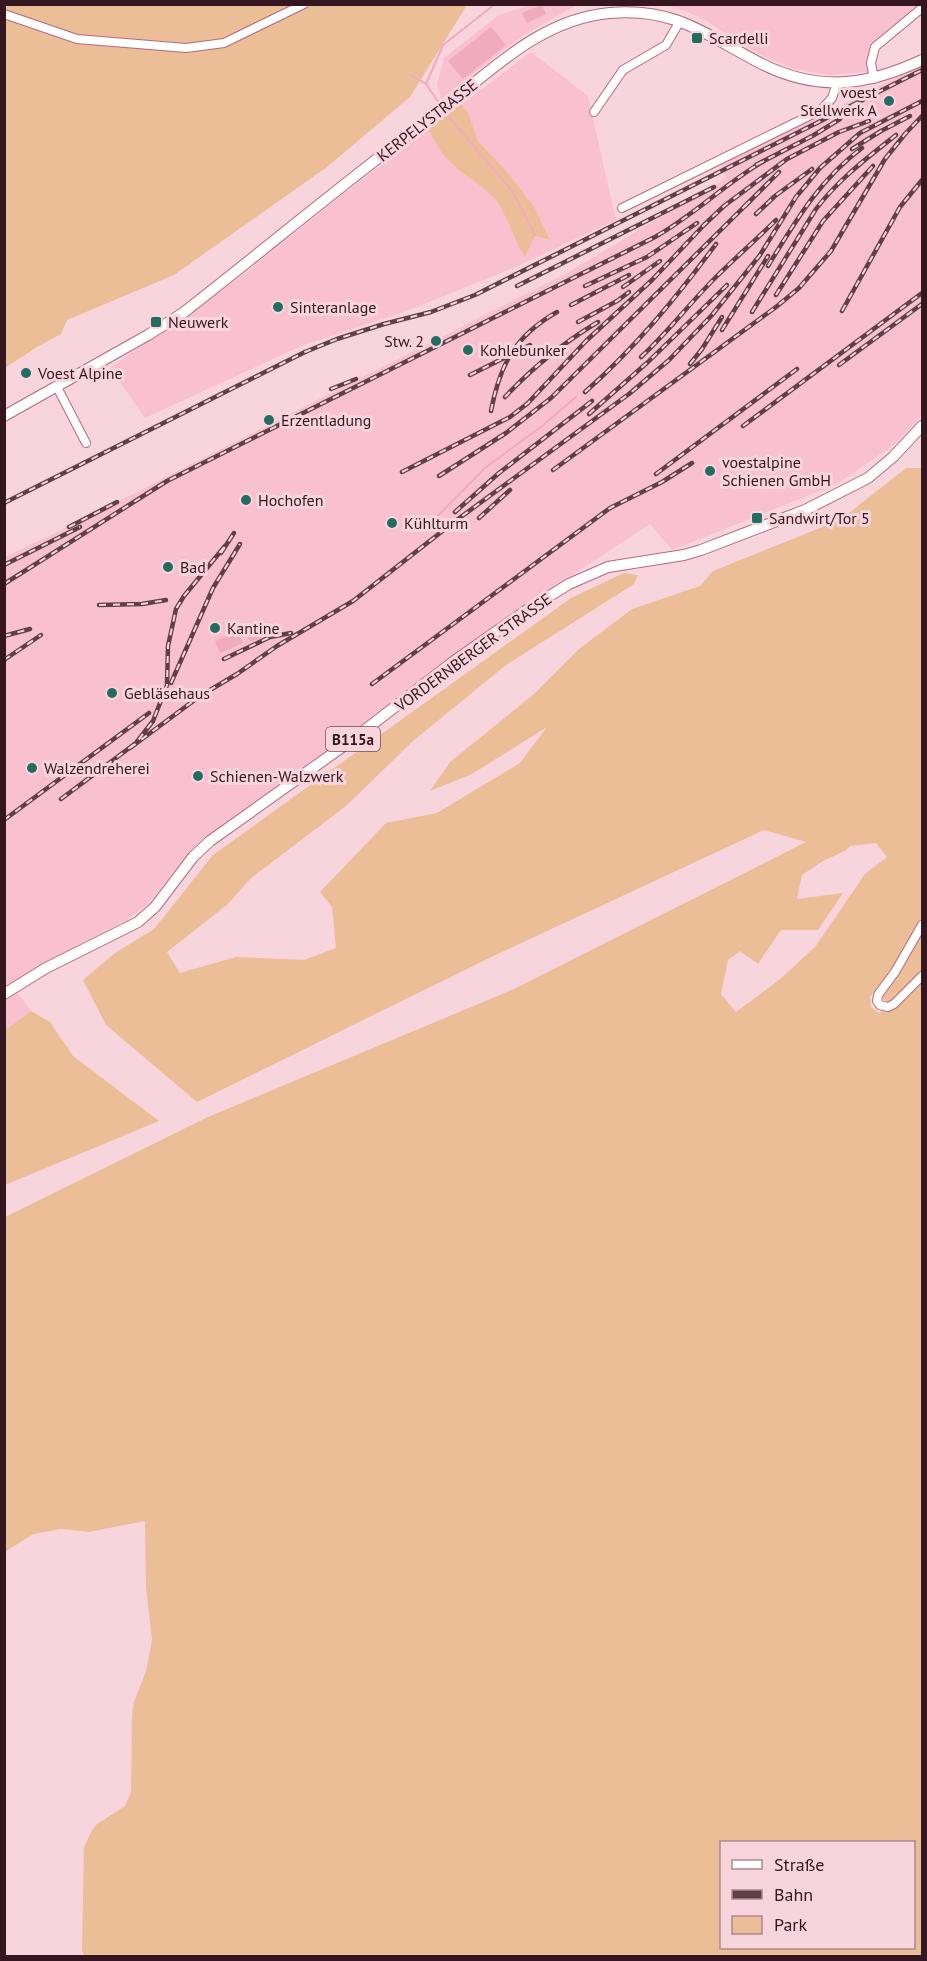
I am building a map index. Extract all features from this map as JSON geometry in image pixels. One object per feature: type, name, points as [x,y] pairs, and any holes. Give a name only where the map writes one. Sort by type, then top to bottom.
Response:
[{"type":"main road","name":"KERPELYSTRASSE","points":[[4,416],[183,313],[386,150],[520,48],[544,32],[572,21],[609,13],[624,13],[648,14],[680,21],[774,69],[812,81],[837,83],[874,79],[922,60]]},
{"type":"main road","name":"VORDERNBERGER STRASSE","points":[[4,994],[38,972],[138,921],[155,907],[193,857],[210,841],[352,740],[453,662],[527,610],[569,584],[608,567],[701,550],[805,510],[868,478],[893,457],[922,426]]},
{"type":"street","points":[[4,14],[77,39],[186,48],[224,43],[303,4]]},
{"type":"street","points":[[874,79],[871,63],[875,47],[922,8]]},
{"type":"street","points":[[594,112],[622,70],[666,45],[680,21]]},
{"type":"street","points":[[622,208],[821,110],[832,98],[837,83]]},
{"type":"street","points":[[57,387],[86,443]]},
{"type":"street","points":[[922,926],[876,1001],[888,1007],[894,1004],[922,976]]},
{"type":"shaded area","points":[[922,4],[877,41],[869,53],[866,63],[867,72],[829,75],[794,69],[770,59],[743,45],[708,22],[688,12],[665,5]]},
{"type":"shaded area","points":[[530,5],[585,5],[575,6],[522,36],[441,99],[437,84],[444,58],[499,15]]},
{"type":"shaded area","points":[[542,5],[546,14],[527,23],[522,13]]},
{"type":"shaded area","points":[[491,27],[506,45],[463,79],[448,61]]},
{"type":"shaded area","points":[[531,52],[588,96],[616,220],[513,268],[409,310],[301,346],[145,418],[110,368],[175,325],[245,273],[342,195]]},
{"type":"shaded area","points":[[922,65],[922,415],[895,444],[837,484],[672,550],[650,524],[486,632],[416,683],[347,738],[197,847],[173,872],[147,905],[128,919],[44,963],[5,990],[5,557],[569,272],[726,178],[721,165]]},
{"type":"shaded area","points":[[255,621],[262,638],[250,642],[243,627]]},
{"type":"shaded area","points":[[237,631],[243,643],[220,653],[215,641]]},
{"type":"shaded area","points":[[16,991],[31,1011],[5,1030],[5,999]]},
{"type":"green space","points":[[4,5],[467,5],[410,97],[327,167],[174,275],[67,320],[61,334],[5,368]]},
{"type":"green space","points":[[461,104],[468,113],[478,141],[507,172],[534,207],[550,240],[535,236],[525,257],[495,199],[448,160],[428,129]]},
{"type":"green space","points":[[906,468],[922,468],[922,919],[900,958],[870,997],[871,1007],[880,1013],[882,1009],[922,979],[922,1956],[84,1956],[82,1950],[84,1847],[97,1824],[125,1806],[131,1792],[134,1702],[146,1671],[152,1640],[146,1587],[145,1521],[89,1532],[61,1529],[33,1534],[5,1552],[5,1217],[208,1117],[514,989],[806,842],[764,830],[485,960],[197,1102],[106,1025],[83,980],[115,953],[154,929],[213,855],[571,598],[624,573],[638,575],[634,584],[506,665],[413,741],[346,806],[251,878],[228,904],[167,952],[180,973],[236,957],[304,960],[336,948],[332,907],[320,892],[386,823],[437,813],[520,763],[547,727],[472,774],[430,791],[450,762],[534,694],[579,649],[632,609],[700,586],[713,571],[840,520]],"holes":[[[876,843],[887,857],[865,874],[815,947],[779,980],[736,1012],[721,994],[728,960],[740,951],[758,964],[781,930],[818,930],[843,893],[797,899],[802,875],[850,846]]]},
{"type":"green space","points":[[922,929],[922,973],[888,1002],[883,999],[882,994]]},
{"type":"green space","points":[[31,1011],[50,1022],[73,1056],[159,1121],[5,1185],[5,1030]]},
{"type":"waterway","points":[[441,106],[426,84],[443,45],[495,4]]},
{"type":"waterway","points":[[411,75],[426,84]]},
{"type":"waterway","points":[[444,111],[513,192],[535,235]]},
{"type":"waterway","points":[[426,528],[485,468],[542,426],[576,397]]},
{"type":"railway","points":[[4,503],[305,352],[337,339],[431,312],[475,295],[922,70]]},
{"type":"railway","points":[[130,748],[200,696],[277,646],[353,601],[454,522],[629,394],[669,360],[712,315],[760,255],[796,197],[820,168],[860,133],[922,101]]},
{"type":"railway","points":[[852,149],[910,116]]},
{"type":"railway","points":[[553,470],[799,288],[831,251],[885,159],[922,116]]},
{"type":"railway","points":[[756,165],[840,119]]},
{"type":"railway","points":[[402,472],[510,417],[528,403],[586,341],[652,280],[724,206],[787,159],[839,132],[869,121]]},
{"type":"railway","points":[[752,312],[816,209],[844,178],[896,135]]},
{"type":"railway","points":[[768,266],[809,202],[833,173],[862,148]]},
{"type":"railway","points":[[4,584],[167,481],[655,237],[764,161]]},
{"type":"railway","points":[[776,295],[823,221],[873,166]]},
{"type":"railway","points":[[756,214],[775,196],[812,169]]},
{"type":"railway","points":[[745,206],[779,172]]},
{"type":"railway","points":[[842,311],[900,207],[922,180]]},
{"type":"railway","points":[[517,286],[714,187]]},
{"type":"railway","points":[[439,476],[506,433],[551,398],[751,200]]},
{"type":"railway","points":[[641,357],[715,278],[776,220]]},
{"type":"railway","points":[[585,286],[647,257],[697,223]]},
{"type":"railway","points":[[585,392],[654,322],[716,244]]},
{"type":"railway","points":[[722,330],[768,256]]},
{"type":"railway","points":[[623,287],[660,261]]},
{"type":"railway","points":[[571,305],[629,275]]},
{"type":"railway","points":[[589,414],[648,362],[727,285]]},
{"type":"railway","points":[[578,322],[629,292]]},
{"type":"railway","points":[[743,426],[922,293]]},
{"type":"railway","points":[[839,365],[922,304]]},
{"type":"railway","points":[[491,411],[499,379],[512,353],[530,331],[557,312]]},
{"type":"railway","points":[[690,364],[722,317]]},
{"type":"railway","points":[[505,397],[549,356],[598,322]]},
{"type":"railway","points":[[470,375],[530,345]]},
{"type":"railway","points":[[656,474],[797,369]]},
{"type":"railway","points":[[331,389],[356,379]]},
{"type":"railway","points":[[455,512],[499,473],[592,401]]},
{"type":"railway","points":[[372,684],[610,508],[662,482],[692,463]]},
{"type":"railway","points":[[479,518],[510,490]]},
{"type":"railway","points":[[69,527],[117,502]]},
{"type":"railway","points":[[4,565],[80,527]]},
{"type":"railway","points":[[221,553],[234,533]]},
{"type":"railway","points":[[171,683],[213,588],[240,544]]},
{"type":"railway","points":[[61,799],[136,743],[153,721],[167,685],[168,646],[176,609],[225,546]]},
{"type":"railway","points":[[99,605],[142,604],[166,600]]},
{"type":"railway","points":[[4,636],[30,629]]},
{"type":"railway","points":[[224,659],[270,637],[291,633]]},
{"type":"railway","points":[[4,660],[41,635]]},
{"type":"railway","points":[[4,820],[149,713]]},
{"type":"place","name":"Scardelli","points":[[697,38]]},
{"type":"place","name":"voest Stellwerk A","points":[[889,101]]},
{"type":"place","name":"Sinteranlage","points":[[278,307]]},
{"type":"place","name":"Neuwerk","points":[[156,322]]},
{"type":"place","name":"Stw. 2","points":[[436,341]]},
{"type":"place","name":"Kohlebunker","points":[[468,350]]},
{"type":"place","name":"Voest Alpine","points":[[26,373]]},
{"type":"place","name":"Erzentladung","points":[[269,420]]},
{"type":"place","name":"voestalpine Schienen GmbH","points":[[710,471]]},
{"type":"place","name":"Hochofen","points":[[246,500]]},
{"type":"place","name":"Sandwirt/Tor 5","points":[[757,518]]},
{"type":"place","name":"Kühlturm","points":[[392,523]]},
{"type":"place","name":"Bad","points":[[168,567]]},
{"type":"place","name":"Kantine","points":[[215,628]]},
{"type":"place","name":"Gebläsehaus","points":[[112,693]]},
{"type":"place","name":"Walzendreherei","points":[[32,768]]},
{"type":"place","name":"Schienen-Walzwerk","points":[[198,776]]}]
